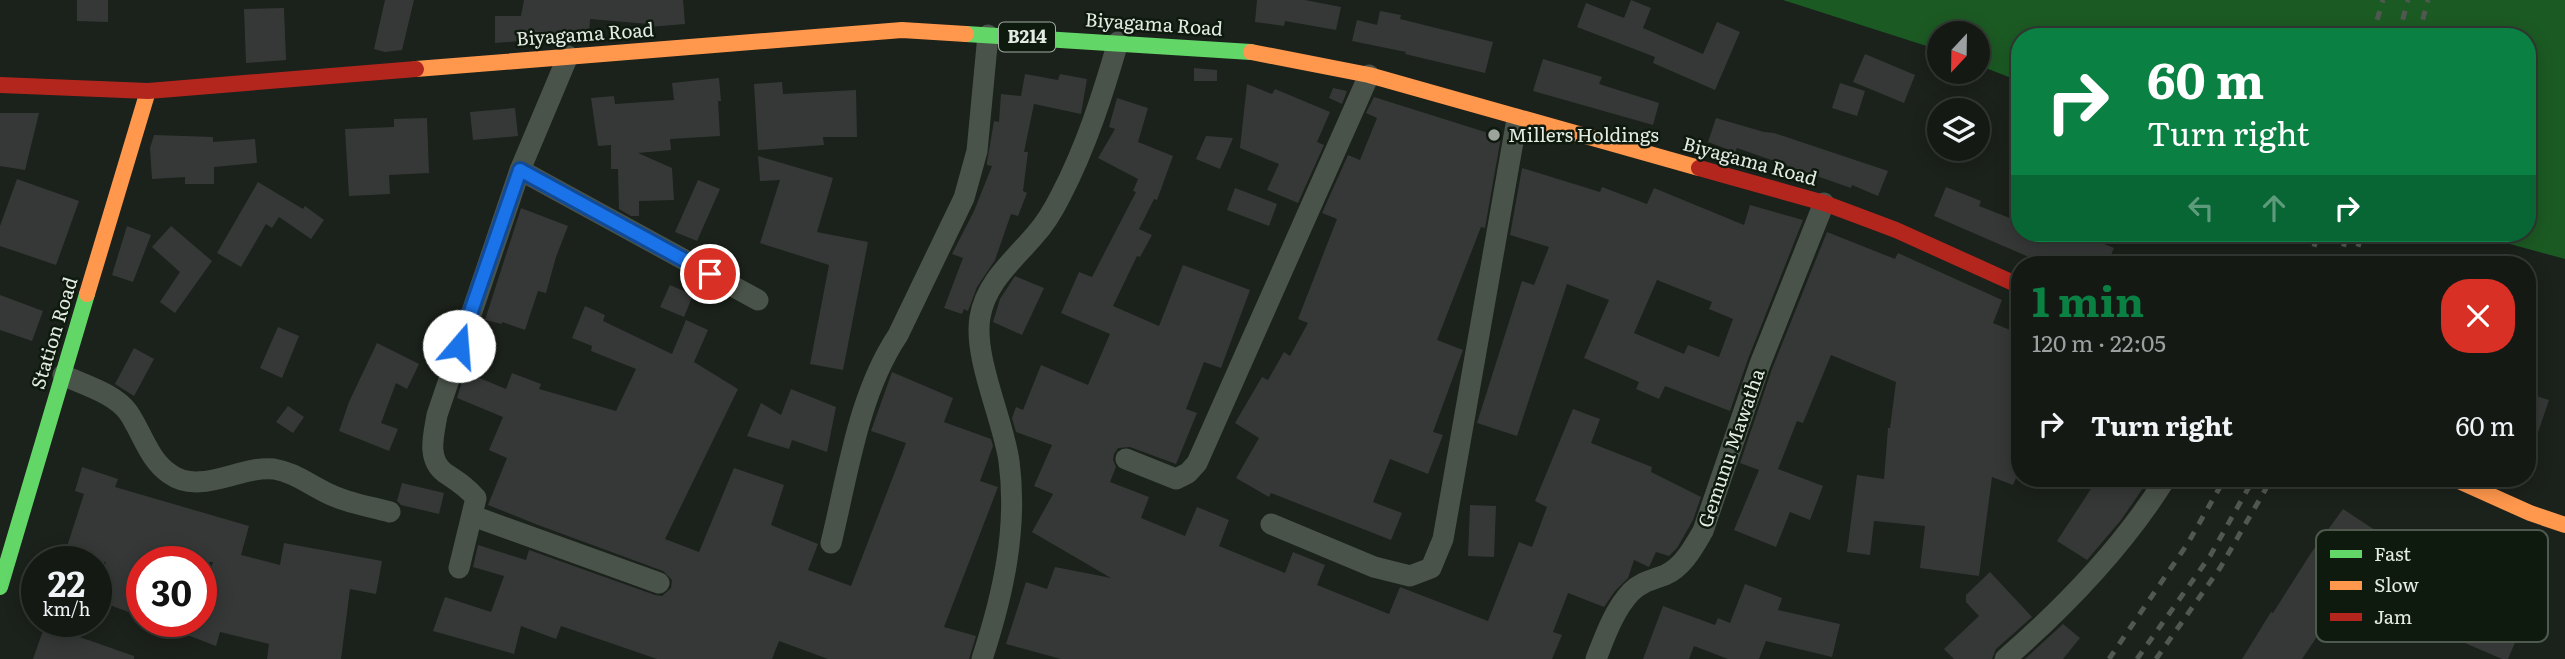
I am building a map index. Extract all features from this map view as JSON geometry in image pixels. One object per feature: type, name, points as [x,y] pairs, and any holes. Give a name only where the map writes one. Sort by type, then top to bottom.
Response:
[{"type":"main road","name":"Biyagama Road","points":[[0,85],[148,91],[902,30],[1258,53],[1369,75],[1824,203],[1896,230],[2011,282]]},
{"type":"main road","name":"Station Road","points":[[0,587],[148,91]]},
{"type":"main road","points":[[2472,487],[2530,513],[2565,525]]},
{"type":"street","points":[[831,543],[862,418],[885,354],[898,335],[964,198],[976,151],[988,35]]},
{"type":"street","points":[[982,659],[1006,577],[1012,505],[1009,460],[978,337],[980,314],[994,281],[1037,233],[1061,196],[1099,108],[1118,42]]},
{"type":"street","points":[[459,568],[476,498],[461,482],[442,470],[434,459],[432,445],[437,415],[520,170],[568,56]]},
{"type":"street","points":[[1126,459],[1176,479],[1188,473],[1197,463],[1369,75]]},
{"type":"street","points":[[1271,524],[1374,567],[1410,576],[1431,568],[1443,539],[1517,118]]},
{"type":"street","points":[[520,170],[758,300]]},
{"type":"street","name":"Gemunu Mawatha","points":[[1596,659],[1620,604],[1646,581],[1676,569],[1691,552],[1703,531],[1760,364],[1824,203]]},
{"type":"street","points":[[63,375],[117,401],[128,413],[156,460],[171,475],[194,482],[253,470],[274,469],[297,476],[324,492],[390,512]]},
{"type":"street","points":[[2005,659],[2036,632],[2095,572],[2144,512],[2160,487]]},
{"type":"street","points":[[473,516],[659,583]]},
{"type":"shaded area","points":[[1783,0],[2565,0],[2565,259],[2502,242],[2536,242],[2536,28],[2011,28],[2011,78],[1990,70],[1990,21],[1927,21],[1927,46]]},
{"type":"building","points":[[77,0],[108,0],[108,22],[77,21]]},
{"type":"building","points":[[385,0],[414,0],[402,50],[385,52],[374,49]]},
{"type":"building","points":[[524,0],[683,0],[685,24],[649,27],[649,24],[590,19],[589,35],[495,43],[495,16],[521,16]]},
{"type":"building","points":[[1257,0],[1305,0],[1341,7],[1336,30],[1285,21],[1284,26],[1255,22]]},
{"type":"building","points":[[1631,0],[1651,8],[1643,28],[1703,54],[1717,22],[1740,32],[1715,90],[1653,63],[1655,57],[1577,27],[1586,3],[1624,18]]},
{"type":"building","points":[[284,8],[286,60],[246,63],[244,9]]},
{"type":"building","points":[[1380,11],[1401,15],[1400,19],[1493,42],[1485,73],[1352,41],[1357,20],[1377,25]]},
{"type":"building","points":[[1865,54],[1915,75],[1904,103],[1853,82]]},
{"type":"building","points":[[1543,59],[1602,77],[1599,84],[1659,103],[1653,125],[1533,91]]},
{"type":"building","points":[[1194,68],[1217,70],[1217,81],[1194,81]]},
{"type":"building","points":[[1025,74],[1058,80],[1060,74],[1087,79],[1081,114],[1034,104],[1024,152],[1028,152],[1023,191],[1027,193],[1018,216],[1011,214],[995,260],[977,287],[968,311],[964,309],[962,314],[944,308],[963,258],[952,254],[974,211],[992,166],[987,165],[987,162],[994,121],[999,122],[1001,94],[1021,96]]},
{"type":"building","points":[[719,78],[720,136],[670,139],[671,150],[638,153],[672,168],[674,200],[639,201],[639,216],[631,216],[619,209],[618,169],[611,169],[611,145],[598,146],[591,98],[614,96],[615,104],[674,100],[672,83]]},
{"type":"building","points":[[782,82],[783,94],[856,90],[857,137],[823,137],[824,145],[758,150],[754,84]]},
{"type":"building","points":[[1840,83],[1865,91],[1857,116],[1832,108]]},
{"type":"building","points":[[1247,84],[1272,94],[1275,89],[1330,112],[1317,142],[1324,145],[1298,203],[1267,190],[1279,164],[1240,148]]},
{"type":"building","points":[[1333,88],[1347,91],[1342,104],[1329,98]]},
{"type":"building","points":[[1374,97],[1501,137],[1485,228],[1481,227],[1437,340],[1463,350],[1433,432],[1443,435],[1428,474],[1390,459],[1373,502],[1402,513],[1391,540],[1271,493],[1269,497],[1236,478],[1259,438],[1235,423],[1262,377],[1268,380],[1284,352],[1290,356],[1308,323],[1298,319],[1337,219],[1322,213],[1348,155],[1360,160],[1377,118],[1366,113]]},
{"type":"building","points":[[1117,98],[1148,108],[1138,142],[1173,156],[1157,200],[1154,199],[1139,229],[1152,235],[1140,257],[1137,256],[1113,306],[1159,326],[1183,265],[1250,290],[1221,368],[1204,362],[1186,409],[1197,413],[1176,464],[1130,447],[1118,448],[1114,454],[1116,467],[1110,482],[1149,497],[1141,518],[1185,536],[1197,507],[1229,520],[1219,546],[1285,573],[1293,552],[1325,565],[1317,585],[1389,614],[1400,587],[1488,621],[1519,542],[1532,547],[1547,507],[1535,501],[1573,409],[1600,419],[1591,443],[1652,467],[1651,472],[1701,497],[1693,520],[1677,548],[1669,556],[1656,552],[1649,567],[1634,560],[1628,578],[1604,607],[1568,593],[1553,632],[1562,635],[1552,659],[1061,659],[1006,644],[1026,582],[1047,589],[1055,567],[1111,578],[1032,532],[1053,494],[1034,486],[1052,445],[1016,432],[1012,418],[1016,407],[1023,410],[1041,365],[1088,385],[1110,334],[1061,313],[1079,272],[1092,277],[1136,192],[1133,191],[1138,179],[1098,158],[1115,129],[1109,127]]},
{"type":"building","points":[[515,108],[518,136],[473,140],[470,112]]},
{"type":"building","points":[[0,113],[39,113],[25,170],[0,166]]},
{"type":"building","points":[[427,118],[429,173],[389,175],[390,194],[349,196],[345,129],[394,127],[394,119]]},
{"type":"building","points":[[1716,118],[1774,133],[1888,171],[1878,196],[1852,185],[1851,188],[1737,148],[1735,152],[1708,142]]},
{"type":"building","points":[[154,135],[213,137],[213,142],[255,139],[257,163],[214,167],[214,184],[185,184],[185,177],[152,179],[150,148]]},
{"type":"building","points":[[1206,136],[1233,138],[1220,169],[1196,159]]},
{"type":"building","points":[[758,156],[833,178],[817,232],[868,242],[843,370],[810,364],[829,265],[760,243],[780,180],[760,181]]},
{"type":"building","points":[[1522,168],[1600,192],[1602,187],[1647,204],[1654,188],[1744,225],[1750,205],[1803,220],[1730,411],[1665,386],[1659,399],[1636,389],[1639,382],[1584,358],[1609,300],[1567,284],[1517,436],[1477,423],[1522,281],[1534,285],[1549,247],[1510,235]],"holes":[[[1657,280],[1712,302],[1709,309],[1733,319],[1719,357],[1688,345],[1684,354],[1634,333]]]},
{"type":"building","points":[[17,179],[79,201],[56,265],[0,246],[0,226]]},
{"type":"building","points":[[698,180],[720,189],[697,241],[675,232]]},
{"type":"building","points":[[258,182],[303,209],[305,206],[324,220],[311,239],[279,217],[272,228],[266,224],[241,267],[217,253]]},
{"type":"building","points":[[1946,187],[1981,201],[1979,206],[2011,218],[2011,242],[2100,242],[2114,248],[2110,256],[2026,256],[1934,216]]},
{"type":"building","points":[[1235,188],[1277,204],[1269,226],[1227,210]]},
{"type":"building","points":[[521,208],[568,226],[546,293],[538,291],[525,330],[502,322],[485,320]]},
{"type":"building","points":[[127,226],[151,235],[133,282],[112,275]]},
{"type":"building","points":[[171,226],[212,261],[175,313],[160,302],[180,272],[152,247]]},
{"type":"building","points":[[1827,232],[1895,259],[1898,253],[2002,300],[1993,323],[2011,330],[2011,484],[1992,477],[1979,576],[1920,568],[1925,526],[1874,521],[1870,555],[1847,552],[1857,475],[1884,479],[1888,428],[1896,382],[1831,355],[1803,423],[1797,421],[1778,469],[1823,486],[1810,520],[1790,512],[1776,547],[1734,530],[1759,470],[1740,463],[1772,369]]},
{"type":"building","points":[[1015,276],[1044,288],[1022,335],[993,322],[1000,299]]},
{"type":"building","points":[[670,285],[693,295],[684,317],[660,307]]},
{"type":"building","points":[[0,295],[43,311],[32,341],[0,330]]},
{"type":"building","points":[[585,306],[605,315],[603,321],[672,354],[686,320],[708,330],[694,362],[738,389],[665,539],[699,552],[734,468],[784,485],[771,525],[818,544],[808,570],[851,586],[906,443],[871,431],[892,372],[953,398],[944,422],[991,439],[993,446],[980,481],[998,487],[944,627],[976,636],[969,659],[828,659],[779,641],[772,659],[657,659],[561,626],[556,639],[521,626],[514,654],[433,631],[445,597],[491,612],[504,576],[473,567],[478,545],[526,560],[529,550],[655,595],[662,596],[671,588],[672,580],[663,571],[488,505],[507,458],[489,450],[503,417],[457,398],[465,372],[506,389],[512,373],[541,384],[539,389],[616,411],[636,369],[591,351],[592,346],[572,338]]},
{"type":"building","points":[[278,327],[299,336],[282,378],[260,368]]},
{"type":"building","points":[[377,343],[419,364],[407,389],[396,383],[381,423],[398,429],[389,451],[339,431],[349,402]]},
{"type":"building","points":[[134,348],[154,359],[134,396],[115,384]]},
{"type":"building","points":[[791,389],[836,407],[827,452],[792,440],[789,449],[747,436],[761,403],[781,415]]},
{"type":"building","points":[[2536,396],[2549,400],[2536,438]]},
{"type":"building","points":[[288,406],[304,417],[293,433],[276,422]]},
{"type":"building","points":[[82,467],[118,479],[115,487],[249,526],[241,555],[280,565],[284,543],[382,561],[376,594],[350,589],[341,659],[267,659],[269,644],[220,632],[216,646],[193,637],[217,637],[217,546],[126,546],[126,611],[112,606],[112,546],[67,546],[84,494],[75,491]]},
{"type":"building","points":[[402,483],[444,493],[439,514],[401,505],[397,501]]},
{"type":"building","points":[[2092,487],[2144,487],[2121,520],[2087,560],[2057,541]]},
{"type":"building","points":[[1470,505],[1496,506],[1494,557],[1468,556]]},
{"type":"building","points":[[2343,509],[2375,530],[2328,530]]},
{"type":"building","points":[[2316,546],[2316,638],[2302,659],[2242,659],[2271,612],[2273,613]]},
{"type":"building","points":[[1990,572],[2032,617],[1996,649],[1992,659],[1954,659],[1944,649],[1979,616],[1966,602],[1966,595]]},
{"type":"building","points":[[1745,584],[1782,598],[1778,610],[1840,624],[1832,657],[1766,641],[1759,659],[1728,659],[1694,646],[1689,659],[1643,659],[1663,606],[1715,625],[1718,618],[1730,623]]},
{"type":"building","points":[[2063,624],[2080,638],[2063,659],[2025,659]]},
{"type":"building","points":[[41,637],[79,637],[134,656],[134,659],[33,659]]},
{"type":"building","points":[[2465,642],[2515,642],[2508,659]]},
{"type":"railway","points":[[2375,28],[2383,0]]},
{"type":"railway","points":[[2400,28],[2408,0]]},
{"type":"railway","points":[[2420,28],[2428,0]]},
{"type":"railway","points":[[2311,256],[2315,242]]},
{"type":"railway","points":[[2341,256],[2345,242]]},
{"type":"railway","points":[[2355,256],[2359,242]]},
{"type":"railway","points":[[2109,659],[2188,543],[2220,487]]},
{"type":"railway","points":[[2137,659],[2210,556],[2249,487]]},
{"type":"railway","points":[[2156,659],[2220,568],[2267,487]]},
{"type":"traffic: fast","points":[[966,34],[1251,52]]},
{"type":"traffic: fast","points":[[0,587],[87,294]]},
{"type":"traffic: slow","points":[[416,69],[902,30],[966,34]]},
{"type":"traffic: slow","points":[[1251,52],[1369,75],[1699,168]]},
{"type":"traffic: slow","points":[[87,294],[148,91]]},
{"type":"traffic: slow","points":[[2472,487],[2530,513],[2565,525]]},
{"type":"traffic: jam","points":[[0,85],[148,91],[416,69]]},
{"type":"traffic: jam","points":[[1699,168],[1824,203],[1896,230],[2011,282]]},
{"type":"place","name":"Millers Holdings","points":[[1494,135]]},
{"type":"route","points":[[459,346],[520,170],[710,274]]}]
